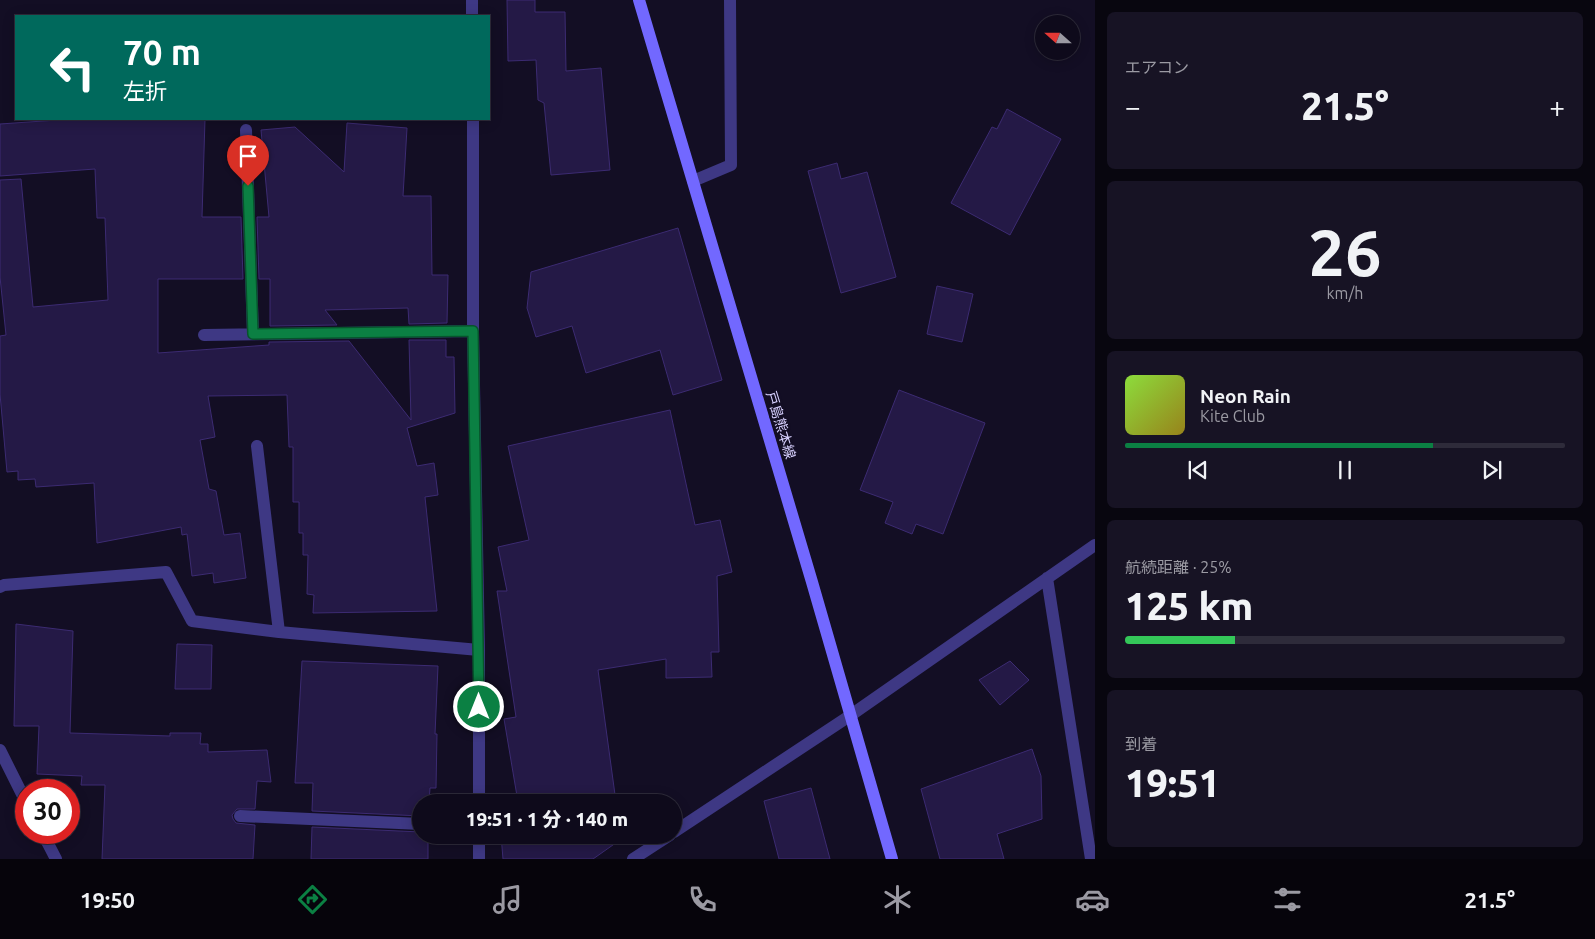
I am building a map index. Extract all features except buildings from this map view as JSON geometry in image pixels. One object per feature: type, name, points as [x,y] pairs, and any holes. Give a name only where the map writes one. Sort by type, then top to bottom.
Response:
[{"type":"main road","name":"戸島熊本線","points":[[639,0],[892,859]]},
{"type":"street","points":[[472,0],[472,15]]},
{"type":"street","points":[[693,181],[731,165],[730,0]]},
{"type":"street","points":[[472,120],[473,331],[480,650],[479,794]]},
{"type":"street","points":[[246,130],[253,334]]},
{"type":"street","points":[[204,335],[473,331]]},
{"type":"street","points":[[257,446],[280,632]]},
{"type":"street","points":[[682,827],[851,715],[1095,545]]},
{"type":"street","points":[[0,587],[4,585],[166,572],[192,621],[280,632],[480,650]]},
{"type":"street","points":[[1047,578],[1091,859]]},
{"type":"street","points":[[0,750],[15,780]]},
{"type":"street","points":[[240,816],[412,824]]},
{"type":"street","points":[[48,844],[56,859]]},
{"type":"street","points":[[479,844],[479,859]]},
{"type":"street","points":[[633,859],[656,844]]},
{"type":"route","points":[[248,186],[253,334],[473,331],[480,650],[479,707]]}]
